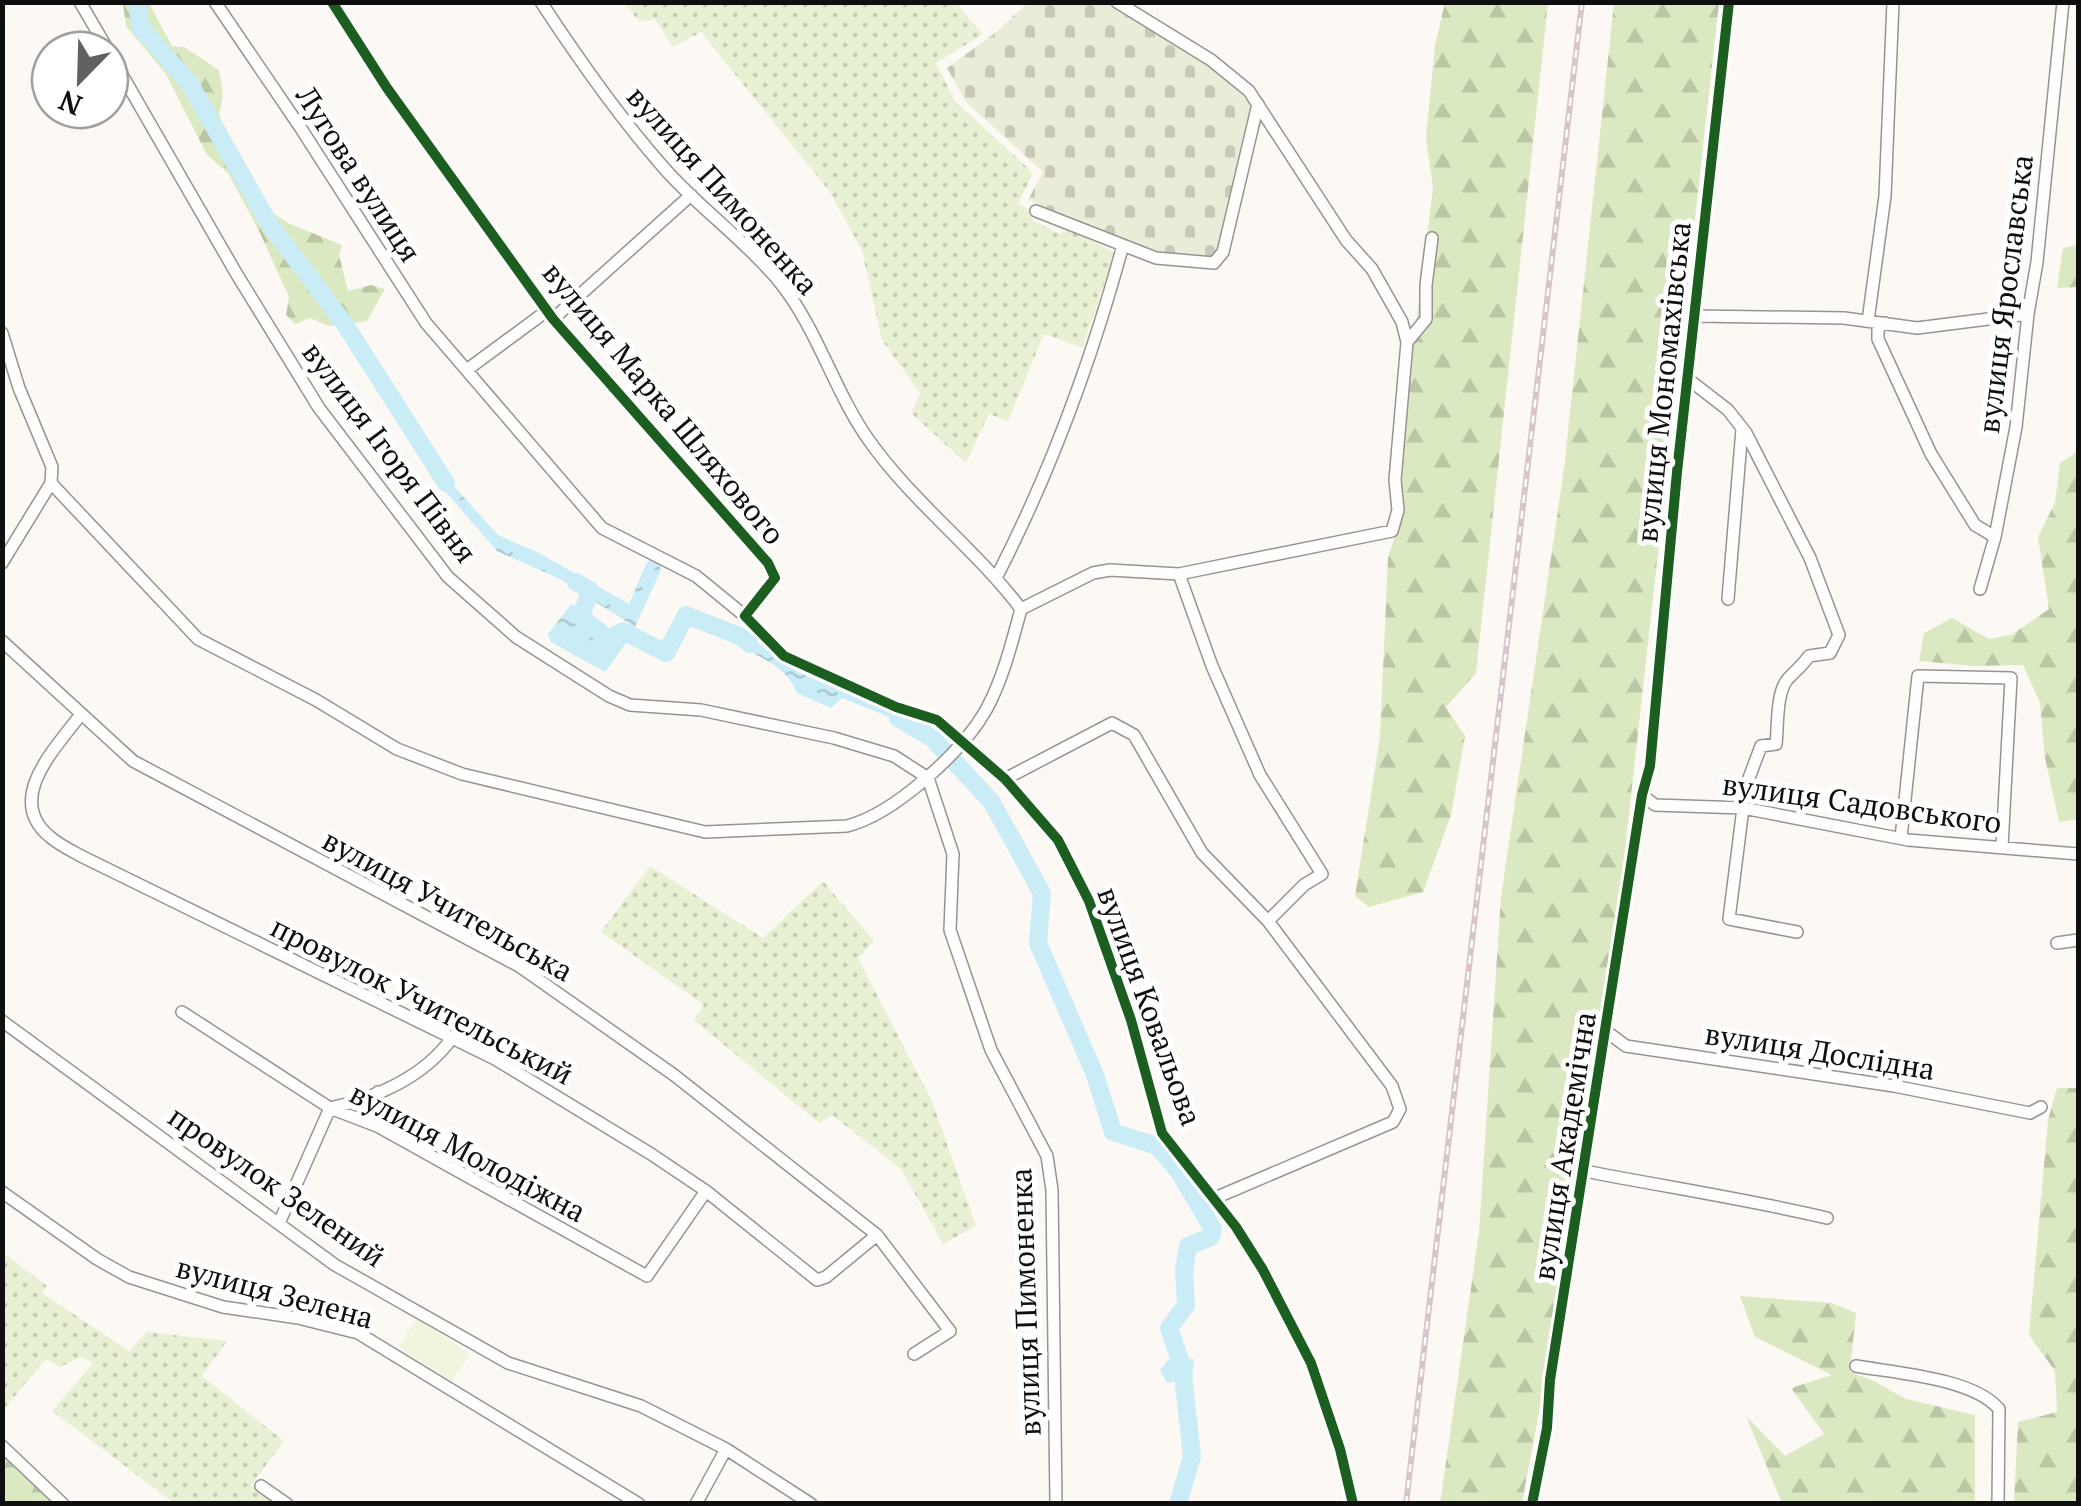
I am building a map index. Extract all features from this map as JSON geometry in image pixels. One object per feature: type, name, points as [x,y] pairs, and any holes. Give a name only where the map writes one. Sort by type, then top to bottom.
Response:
[{"type":"street","name":"вулиця Ігоря Півня","points":[[80,2],[96,30]]},
{"type":"street","name":"Лугова вулиця","points":[[215,2],[426,323],[602,528],[696,576],[745,616]]},
{"type":"street","name":"вулиця Марка Шляхового","points":[[332,2],[387,88],[551,315],[768,563],[775,578],[745,616]]},
{"type":"street","name":"вулиця Пимоненка","points":[[541,2],[592,80],[665,170],[776,278],[798,306],[866,438],[900,482],[997,576],[1022,608]]},
{"type":"street","points":[[51,483],[198,639],[316,700],[397,749],[462,774],[622,814],[716,832],[866,821],[928,778],[986,710],[1022,608],[1093,572],[1179,574],[1392,531],[1398,510],[1395,480],[1406,342],[1402,322],[1372,269],[1346,240],[1249,90],[1210,60],[1117,2]]},
{"type":"street","name":"вулиця Мономахівська","points":[[1642,796],[1650,766],[1729,2]]},
{"type":"street","points":[[1868,321],[1885,196],[1893,2]]},
{"type":"street","name":"вулиця Ярославська","points":[[1980,589],[1995,537],[2016,427],[2037,262],[2062,2]]},
{"type":"street","name":"вулиця Ігоря Півня","points":[[130,88],[318,408],[413,533],[462,589],[516,637],[609,696],[630,705],[700,710],[834,738],[894,756],[928,778]]},
{"type":"street","points":[[1070,224],[1164,261],[1207,264],[1221,257],[1258,104]]},
{"type":"street","points":[[1250,133],[1273,128]]},
{"type":"street","points":[[468,369],[551,315],[691,195]]},
{"type":"street","points":[[1406,342],[1426,319],[1432,238]]},
{"type":"street","points":[[997,576],[1024,524],[1058,440],[1123,245]]},
{"type":"street","points":[[1695,316],[1868,321],[1918,328],[2028,314]]},
{"type":"street","points":[[1885,324],[1878,328],[1878,339],[1931,454],[1974,526],[1995,537]]},
{"type":"street","points":[[2,333],[52,467],[51,483],[2,563]]},
{"type":"street","points":[[1688,379],[1728,410],[1742,429],[1810,558],[1839,635],[1830,654],[1809,656],[1797,674],[1788,678],[1776,744],[1760,746],[1740,802],[1743,808],[1728,918],[1797,932]]},
{"type":"street","points":[[1728,600],[1742,429]]},
{"type":"street","points":[[1179,574],[1212,666],[1260,775],[1322,874],[1304,885],[1268,921]]},
{"type":"street","points":[[745,616],[784,656],[896,708],[936,720],[962,741]]},
{"type":"street","name":"вулиця Учительська","points":[[2,641],[134,761],[519,966],[674,1075],[877,1235],[950,1331],[914,1354]]},
{"type":"street","points":[[1900,838],[1918,676],[2011,678],[2002,848]]},
{"type":"street","name":"провулок Учительський","points":[[81,714],[38,772],[30,799],[38,824],[48,836],[83,857],[495,1060],[651,1154],[706,1192],[816,1280],[826,1277],[877,1235]]},
{"type":"street","points":[[1005,779],[1112,723],[1134,735],[1202,852],[1268,921],[1392,1086],[1400,1110],[1394,1122],[1215,1198]]},
{"type":"street","name":"вулиця Ковальова","points":[[962,741],[1005,779],[1058,840],[1089,900],[1131,1020],[1162,1133],[1215,1198],[1263,1270],[1311,1363],[1340,1449],[1353,1504]]},
{"type":"street","name":"вулиця Пимоненка","points":[[928,778],[953,854],[950,930],[991,1050],[1047,1156],[1052,1190],[1056,1504]]},
{"type":"street","name":"вулиця Садовського","points":[[1642,796],[1661,806],[1743,808],[1900,838],[2078,854]]},
{"type":"street","name":"вулиця Академічна","points":[[1532,1504],[1548,1428],[1550,1380],[1642,796]]},
{"type":"street","points":[[1639,824],[1648,811],[1661,806]]},
{"type":"street","points":[[2057,943],[2078,940]]},
{"type":"street","name":"вулиця Молодіжна","points":[[182,1012],[330,1108],[377,1126],[647,1276],[706,1192]]},
{"type":"street","name":"провулок Зелений","points":[[2,1021],[335,1265],[508,1362],[641,1406],[726,1449],[811,1504]]},
{"type":"street","points":[[1604,1051],[1621,1044],[1607,1032]]},
{"type":"street","points":[[280,1221],[330,1108],[358,1102],[423,1069],[452,1038]]},
{"type":"street","name":"вулиця Дослідна","points":[[1621,1044],[2035,1110]]},
{"type":"street","points":[[377,1126],[378,1092]]},
{"type":"street","points":[[1586,1170],[1827,1218]]},
{"type":"street","name":"вулиця Зелена","points":[[2,1192],[128,1277],[223,1308],[298,1318],[358,1334],[639,1504]]},
{"type":"street","points":[[1856,1366],[1979,1393],[1999,1410],[1998,1504]]},
{"type":"street","points":[[2,1446],[63,1504]]},
{"type":"street","points":[[696,1504],[726,1449]]},
{"type":"street","points":[[261,1486],[287,1504]]},
{"type":"green space","points":[[1029,2],[1108,3],[1206,63],[1253,105],[1216,254],[1210,259],[1162,256],[1028,200],[1043,172],[966,102],[947,68]]},
{"type":"green space","points":[[123,3],[149,3],[172,46],[184,47],[219,70],[223,94],[219,115],[266,209],[288,223],[342,245],[339,255],[348,291],[371,285],[385,289],[367,321],[329,326],[310,318],[295,324],[286,315],[289,297],[228,173],[207,155],[166,74],[126,26]]},
{"type":"green space","points":[[625,3],[963,3],[959,7],[983,34],[936,63],[955,101],[1030,170],[1032,175],[1018,204],[1032,211],[1032,220],[1060,234],[1069,229],[1115,253],[1082,348],[1044,334],[1008,421],[989,414],[966,463],[911,413],[920,393],[882,340],[862,251],[830,192],[701,32],[673,47],[655,19],[639,22]]},
{"type":"green space","points":[[1445,3],[1548,3],[1476,673],[1446,707],[1465,736],[1451,815],[1423,892],[1369,907],[1355,896],[1380,737],[1388,558],[1403,511],[1398,468],[1433,188],[1426,138],[1435,45]]},
{"type":"green space","points":[[1614,3],[1719,3],[1597,1102],[1522,1503],[1440,1504],[1479,1232],[1501,897],[1564,469]]},
{"type":"green space","points":[[2078,245],[2078,287],[2057,288],[2063,248]]},
{"type":"green space","points":[[2078,421],[2078,819],[2059,822],[2045,758],[2040,703],[2023,665],[1919,661],[1924,633],[1952,618],[1989,639],[2011,635],[2049,609],[2038,537],[2055,503],[2060,463],[2077,452]]},
{"type":"green space","points":[[650,866],[763,938],[823,881],[874,941],[858,958],[932,1101],[976,1226],[943,1244],[901,1169],[832,1115],[819,1123],[694,1020],[704,1005],[601,932]]},
{"type":"green space","points":[[2057,1088],[2078,1088],[2078,1503],[2014,1503],[2018,1422],[2057,1412],[2055,1371],[2029,1335],[2048,1120]]},
{"type":"green space","points":[[3,1252],[47,1286],[42,1293],[129,1351],[147,1332],[227,1341],[202,1376],[284,1441],[251,1485],[274,1503],[174,1503],[52,1411],[93,1363],[81,1357],[60,1367],[46,1359],[3,1410]]},
{"type":"green space","points":[[1740,1296],[1831,1303],[1856,1313],[1850,1372],[1906,1399],[1975,1415],[1975,1503],[1782,1503],[1746,1416],[1785,1456],[1824,1434],[1791,1388],[1832,1375],[1755,1337]]},
{"type":"green space","points":[[417,1318],[470,1354],[452,1381],[398,1347]]},
{"type":"green space","points":[[3,1453],[54,1503],[3,1503]]},
{"type":"water","points":[[435,465],[498,535],[539,553],[629,604],[648,560],[659,564],[661,570],[635,627],[560,579],[497,551],[432,476]]},
{"type":"water","points":[[571,604],[612,632],[626,636],[626,643],[605,672],[551,642],[548,634]]},
{"type":"water","points":[[736,627],[798,672],[926,728],[914,727],[842,698],[831,708],[797,693],[785,674],[728,638]]},
{"type":"water","points":[[1169,1359],[1194,1359],[1192,1380],[1167,1383],[1160,1370]]},
{"type":"waterway","points":[[137,2],[141,28],[190,84],[270,225],[344,323],[446,483]]},
{"type":"waterway","points":[[576,582],[591,591],[580,617],[609,639],[623,631],[666,653],[686,615],[750,644]]},
{"type":"waterway","points":[[898,718],[933,739],[991,801],[1042,893],[1038,943],[1095,1075],[1113,1132],[1157,1146],[1179,1172],[1213,1229],[1211,1237],[1188,1246],[1184,1270],[1186,1305],[1169,1328],[1182,1366],[1192,1456],[1178,1504]]},
{"type":"railway","points":[[1406,1504],[1582,2]]},
{"type":"cycle path","points":[[332,2],[387,88],[553,319],[768,563],[775,578],[745,616],[784,656],[896,707],[937,720],[1005,779],[1058,840],[1089,901],[1131,1020],[1162,1133],[1236,1227],[1311,1363],[1340,1449],[1353,1504]]},
{"type":"cycle path","points":[[1532,1504],[1547,1428],[1550,1380],[1642,795],[1650,766],[1677,472],[1729,2]]}]
